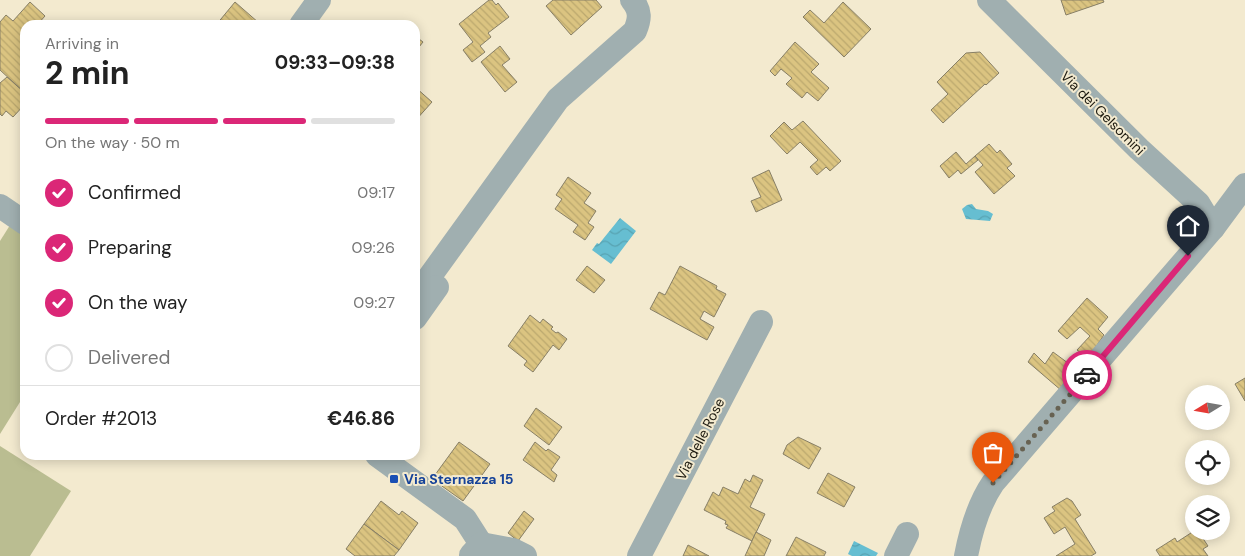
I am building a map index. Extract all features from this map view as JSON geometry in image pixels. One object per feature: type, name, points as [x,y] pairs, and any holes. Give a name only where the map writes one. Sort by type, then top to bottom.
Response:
[{"type":"street","points":[[305,20],[319,0]]},
{"type":"street","points":[[420,290],[558,99],[635,31],[640,18],[637,6],[632,0]]},
{"type":"street","name":"Via dei Gelsomini","points":[[990,0],[1198,204],[1213,228]]},
{"type":"street","points":[[966,556],[970,533],[983,498],[993,483],[1213,228],[1245,185]]},
{"type":"street","points":[[0,206],[20,220]]},
{"type":"street","points":[[420,311],[467,246]]},
{"type":"street","name":"Via delle Rose","points":[[639,556],[761,322]]},
{"type":"street","points":[[383,460],[464,519],[478,552],[513,550],[526,556]]},
{"type":"street","points":[[896,556],[907,534]]},
{"type":"green space","points":[[12,222],[20,227],[20,402],[0,434],[0,241]]},
{"type":"green space","points":[[0,446],[71,491],[30,556],[0,556]]},
{"type":"water","points":[[972,204],[976,209],[993,214],[990,221],[966,219],[962,209]]},
{"type":"water","points":[[620,218],[636,231],[611,264],[592,250]]},
{"type":"water","points":[[854,541],[878,553],[876,556],[852,556],[848,554]]},
{"type":"building","points":[[489,0],[492,0],[496,5],[498,3],[509,17],[488,33],[491,37],[480,46],[485,52],[472,62],[463,50],[473,42],[459,24]]},
{"type":"building","points":[[553,0],[596,0],[602,7],[571,35],[546,6]]},
{"type":"building","points":[[1061,0],[1103,0],[1104,2],[1066,15]]},
{"type":"building","points":[[30,2],[45,16],[41,20],[20,20],[20,88],[0,70],[0,22],[6,15],[13,21]]},
{"type":"building","points":[[235,2],[256,20],[220,20]]},
{"type":"building","points":[[843,2],[871,29],[844,57],[803,17],[810,10],[824,23]]},
{"type":"building","points":[[795,42],[819,64],[811,72],[829,88],[818,101],[807,92],[802,98],[786,84],[792,78],[781,69],[775,76],[770,71]]},
{"type":"building","points":[[500,46],[510,59],[502,65],[517,82],[505,92],[481,62]]},
{"type":"building","points":[[980,52],[999,73],[943,123],[931,110],[948,94],[937,82],[966,53]]},
{"type":"building","points":[[7,77],[20,89],[20,109],[13,117],[6,111],[2,116],[0,114],[0,83]]},
{"type":"building","points":[[420,91],[432,102],[420,115]]},
{"type":"building","points":[[803,121],[841,161],[830,171],[826,167],[817,175],[810,167],[818,160],[800,142],[787,154],[770,136],[784,122],[792,130]]},
{"type":"building","points":[[989,144],[997,153],[1000,150],[1012,164],[1007,168],[1015,176],[994,194],[975,172],[983,165],[975,156]]},
{"type":"building","points":[[956,152],[966,164],[975,156],[978,160],[961,174],[958,170],[949,178],[940,166]]},
{"type":"building","points":[[769,170],[782,200],[756,212],[751,201],[761,197],[752,178]]},
{"type":"building","points":[[568,177],[591,193],[584,203],[596,211],[588,223],[594,227],[585,240],[573,232],[578,225],[555,209],[562,199],[556,195]]},
{"type":"building","points":[[587,266],[605,280],[594,293],[576,280]]},
{"type":"building","points":[[680,266],[717,286],[716,289],[726,294],[714,317],[704,311],[700,319],[714,327],[707,340],[650,309],[659,292],[665,295]]},
{"type":"building","points":[[1087,298],[1108,317],[1098,329],[1104,335],[1084,364],[1078,358],[1081,353],[1077,350],[1090,336],[1080,327],[1067,339],[1058,331]]},
{"type":"building","points":[[530,315],[540,323],[543,319],[553,327],[551,329],[567,339],[559,350],[553,345],[533,372],[524,365],[527,361],[508,346]]},
{"type":"building","points":[[1053,352],[1072,366],[1078,358],[1084,364],[1062,391],[1028,362],[1034,353],[1045,364]]},
{"type":"building","points":[[1245,378],[1245,401],[1235,384]]},
{"type":"building","points":[[536,408],[562,427],[549,445],[524,426]]},
{"type":"building","points":[[798,437],[821,448],[809,469],[783,454],[787,445]]},
{"type":"building","points":[[459,442],[490,464],[463,501],[432,479]]},
{"type":"building","points":[[535,442],[546,451],[548,449],[560,457],[551,470],[557,475],[554,482],[523,460]]},
{"type":"building","points":[[828,473],[855,487],[844,507],[817,493]]},
{"type":"building","points":[[753,475],[763,480],[750,507],[765,514],[752,541],[726,528],[728,525],[725,524],[726,521],[704,510],[713,492],[719,496],[723,487],[738,494],[745,479],[750,482]]},
{"type":"building","points":[[1067,498],[1072,501],[1081,515],[1075,519],[1096,553],[1091,556],[1056,556],[1075,544],[1065,527],[1054,534],[1044,518],[1055,511],[1052,507]]},
{"type":"building","points":[[381,501],[399,515],[402,511],[418,523],[399,550],[364,524]]},
{"type":"building","points":[[524,511],[534,519],[518,541],[508,533]]},
{"type":"building","points":[[364,524],[399,550],[394,556],[355,556],[346,549]]},
{"type":"building","points":[[756,532],[771,540],[764,556],[745,556]]},
{"type":"building","points":[[796,537],[826,552],[824,556],[786,556]]},
{"type":"building","points":[[1185,537],[1185,540],[1204,540],[1208,546],[1203,549],[1208,556],[1160,556],[1156,550],[1175,538],[1177,542]]},
{"type":"building","points":[[688,545],[709,556],[683,556]]},
{"type":"way so far","points":[[993,483],[1087,375]]},
{"type":"place","name":"Via Sternazza 15","points":[[394,479]]},
{"type":"route","points":[[1087,375],[1188,256]]}]
